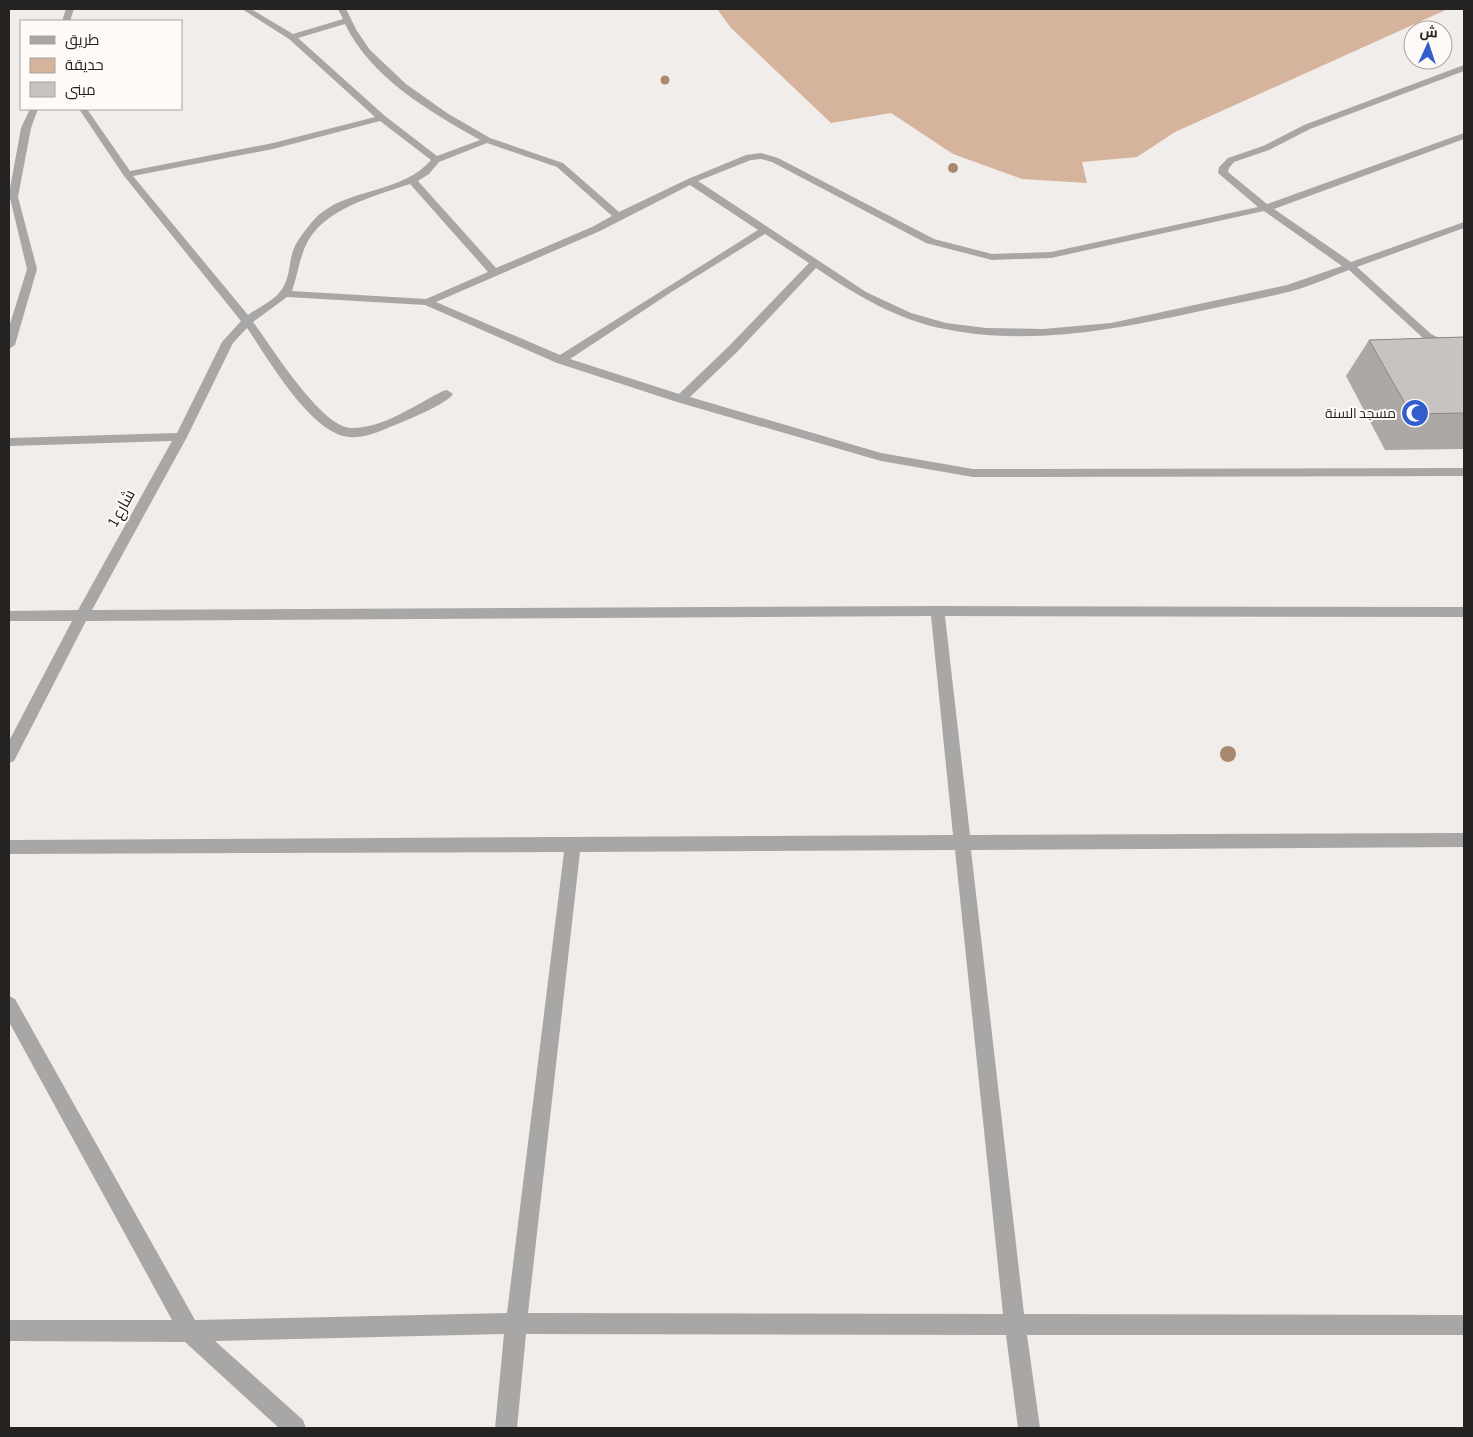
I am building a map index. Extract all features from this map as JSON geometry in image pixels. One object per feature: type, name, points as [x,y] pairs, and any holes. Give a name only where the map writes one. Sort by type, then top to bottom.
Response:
[{"type":"street","points":[[246,9],[292,37],[382,118],[436,160]]},
{"type":"street","points":[[342,9],[346,21],[377,64],[415,96],[487,140],[560,165],[618,216]]},
{"type":"street","points":[[292,37],[346,21]]},
{"type":"street","points":[[1464,68],[1307,127],[1266,148],[1231,160],[1224,167],[1223,173],[1266,208],[1351,267],[1407,320],[1427,336],[1440,343],[1464,347]]},
{"type":"street","points":[[9,346],[32,269],[14,196],[26,128],[34,110]]},
{"type":"street","points":[[84,110],[127,174],[247,321],[312,411],[332,427],[349,433],[371,430],[402,418],[447,394]]},
{"type":"street","points":[[127,174],[273,146],[382,118]]},
{"type":"street","points":[[427,302],[596,229],[618,216],[691,181],[749,157],[761,156],[775,160],[930,241],[992,257],[1051,255],[1266,208],[1464,136]]},
{"type":"street","points":[[487,140],[436,160],[426,172],[412,180],[355,200],[324,215],[300,246],[294,272],[286,294],[427,302],[561,360],[681,399],[881,457],[973,472],[1464,472]]},
{"type":"street","points":[[412,180],[494,272]]},
{"type":"street","points":[[691,181],[862,294],[907,315],[945,326],[986,331],[1034,332],[1111,326],[1290,288],[1464,225]]},
{"type":"street","points":[[561,360],[669,289],[765,230]]},
{"type":"street","points":[[681,399],[733,349],[814,264]]},
{"type":"street","name":"شارع 1","points":[[9,756],[81,617],[181,437],[228,342],[247,321],[286,294]]},
{"type":"street","points":[[9,442],[181,437]]},
{"type":"street","points":[[937,611],[1029,1428]]},
{"type":"street","points":[[9,616],[937,611],[1464,612]]},
{"type":"street","points":[[9,847],[962,844],[1464,840]]},
{"type":"street","points":[[506,1428],[516,1323],[573,844]]},
{"type":"street","points":[[9,1005],[190,1331],[295,1428]]},
{"type":"street","points":[[9,1331],[190,1331],[516,1323],[1464,1325]]},
{"type":"green space","points":[[717,9],[1448,9],[1424,20],[1403,20],[1403,29],[1175,132],[1137,157],[1082,162],[1087,183],[1022,179],[953,154],[891,113],[831,123],[731,28]]},
{"type":"building","points":[[1464,337],[1464,413],[1411,414],[1369,340]]},
{"type":"place","name":"مسجد السنة","points":[[1415,413]]}]
